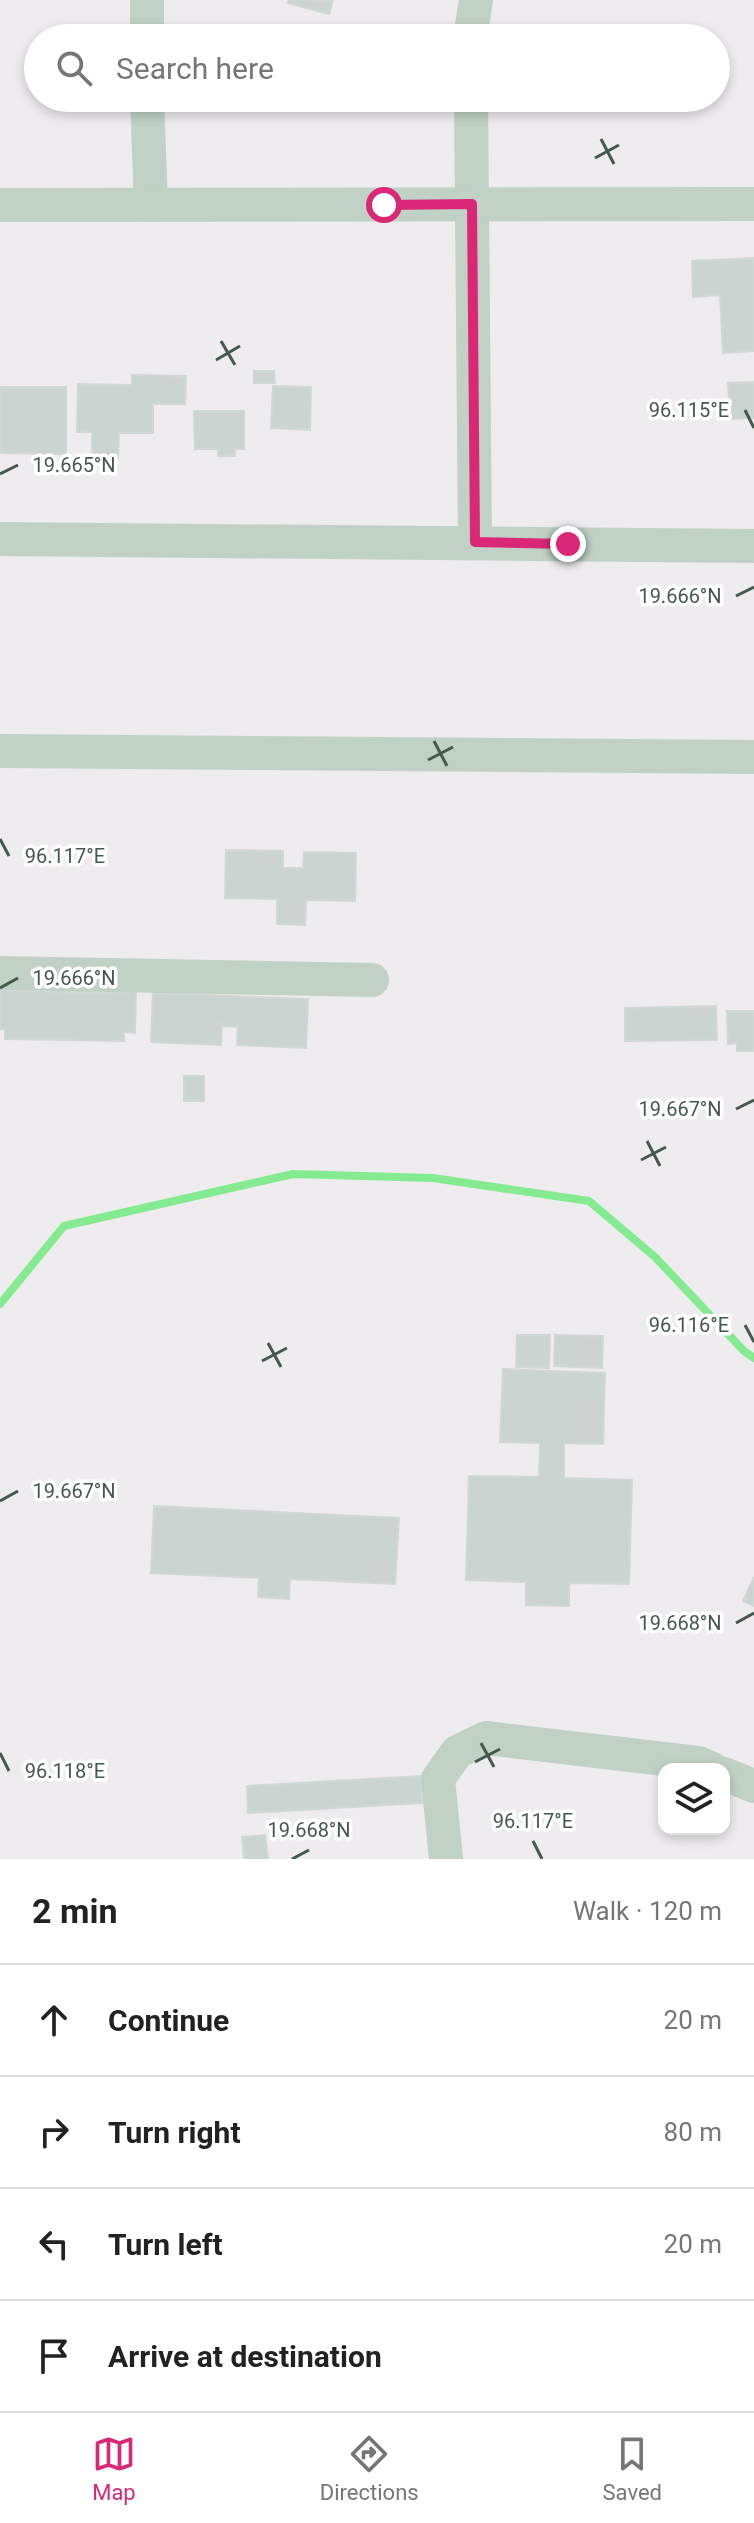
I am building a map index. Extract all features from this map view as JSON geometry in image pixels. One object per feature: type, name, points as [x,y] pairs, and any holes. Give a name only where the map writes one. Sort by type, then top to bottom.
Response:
[{"type":"street","points":[[147,0],[147,24]]},
{"type":"street","points":[[472,24],[476,0]]},
{"type":"street","points":[[148,112],[151,205]]},
{"type":"street","points":[[471,112],[475,542]]},
{"type":"street","points":[[0,205],[754,204]]},
{"type":"street","points":[[0,539],[754,546]]},
{"type":"street","points":[[0,751],[754,757]]},
{"type":"street","points":[[0,973],[372,980]]},
{"type":"street","points":[[446,1859],[438,1779],[457,1752],[486,1738],[698,1763]]},
{"type":"street","points":[[730,1776],[754,1786]]},
{"type":"building","points":[[289,0],[333,0],[329,14],[288,3]]},
{"type":"building","points":[[754,258],[754,351],[723,353],[720,295],[693,297],[692,261]]},
{"type":"building","points":[[254,371],[274,371],[275,383],[254,383]]},
{"type":"building","points":[[132,375],[186,376],[185,404],[153,404],[153,433],[119,433],[118,458],[92,457],[92,432],[77,432],[78,384],[132,385]]},
{"type":"building","points":[[754,382],[754,418],[730,419],[728,383]]},
{"type":"building","points":[[273,386],[311,387],[310,430],[271,428]]},
{"type":"building","points":[[0,387],[66,387],[66,454],[0,453]]},
{"type":"building","points":[[194,411],[244,411],[244,449],[235,449],[235,456],[218,456],[218,449],[195,449]]},
{"type":"building","points":[[226,850],[283,851],[283,868],[303,868],[304,852],[356,853],[355,901],[306,900],[305,925],[277,924],[277,899],[225,898]]},
{"type":"building","points":[[0,991],[136,993],[135,1033],[124,1032],[124,1041],[5,1039],[5,1029],[0,1029]]},
{"type":"building","points":[[153,993],[308,999],[306,1048],[237,1045],[238,1027],[222,1026],[222,1020],[221,1045],[151,1042]]},
{"type":"building","points":[[716,1006],[717,1040],[625,1041],[625,1008]]},
{"type":"building","points":[[727,1011],[754,1011],[754,1051],[737,1051],[737,1043],[728,1044]]},
{"type":"building","points":[[184,1076],[204,1076],[204,1101],[184,1101]]},
{"type":"building","points":[[517,1335],[550,1335],[549,1368],[516,1367]]},
{"type":"building","points":[[555,1335],[603,1336],[602,1368],[554,1366]]},
{"type":"building","points":[[503,1369],[605,1373],[603,1444],[564,1443],[564,1478],[632,1480],[629,1584],[569,1583],[569,1606],[526,1605],[526,1582],[466,1580],[469,1476],[539,1477],[540,1443],[500,1442]]},
{"type":"building","points":[[154,1506],[399,1518],[395,1584],[290,1579],[289,1599],[258,1597],[259,1578],[151,1573]]},
{"type":"building","points":[[754,1577],[754,1606],[743,1601]]},
{"type":"building","points":[[421,1776],[422,1803],[248,1813],[247,1786]]},
{"type":"building","points":[[265,1835],[268,1859],[244,1859],[242,1837]]},
{"type":"waterway","points":[[0,1304],[64,1226],[293,1174],[433,1178],[589,1201],[655,1257],[754,1358]]},
{"type":"route","points":[[384,205],[472,204],[475,542],[568,544]]}]
